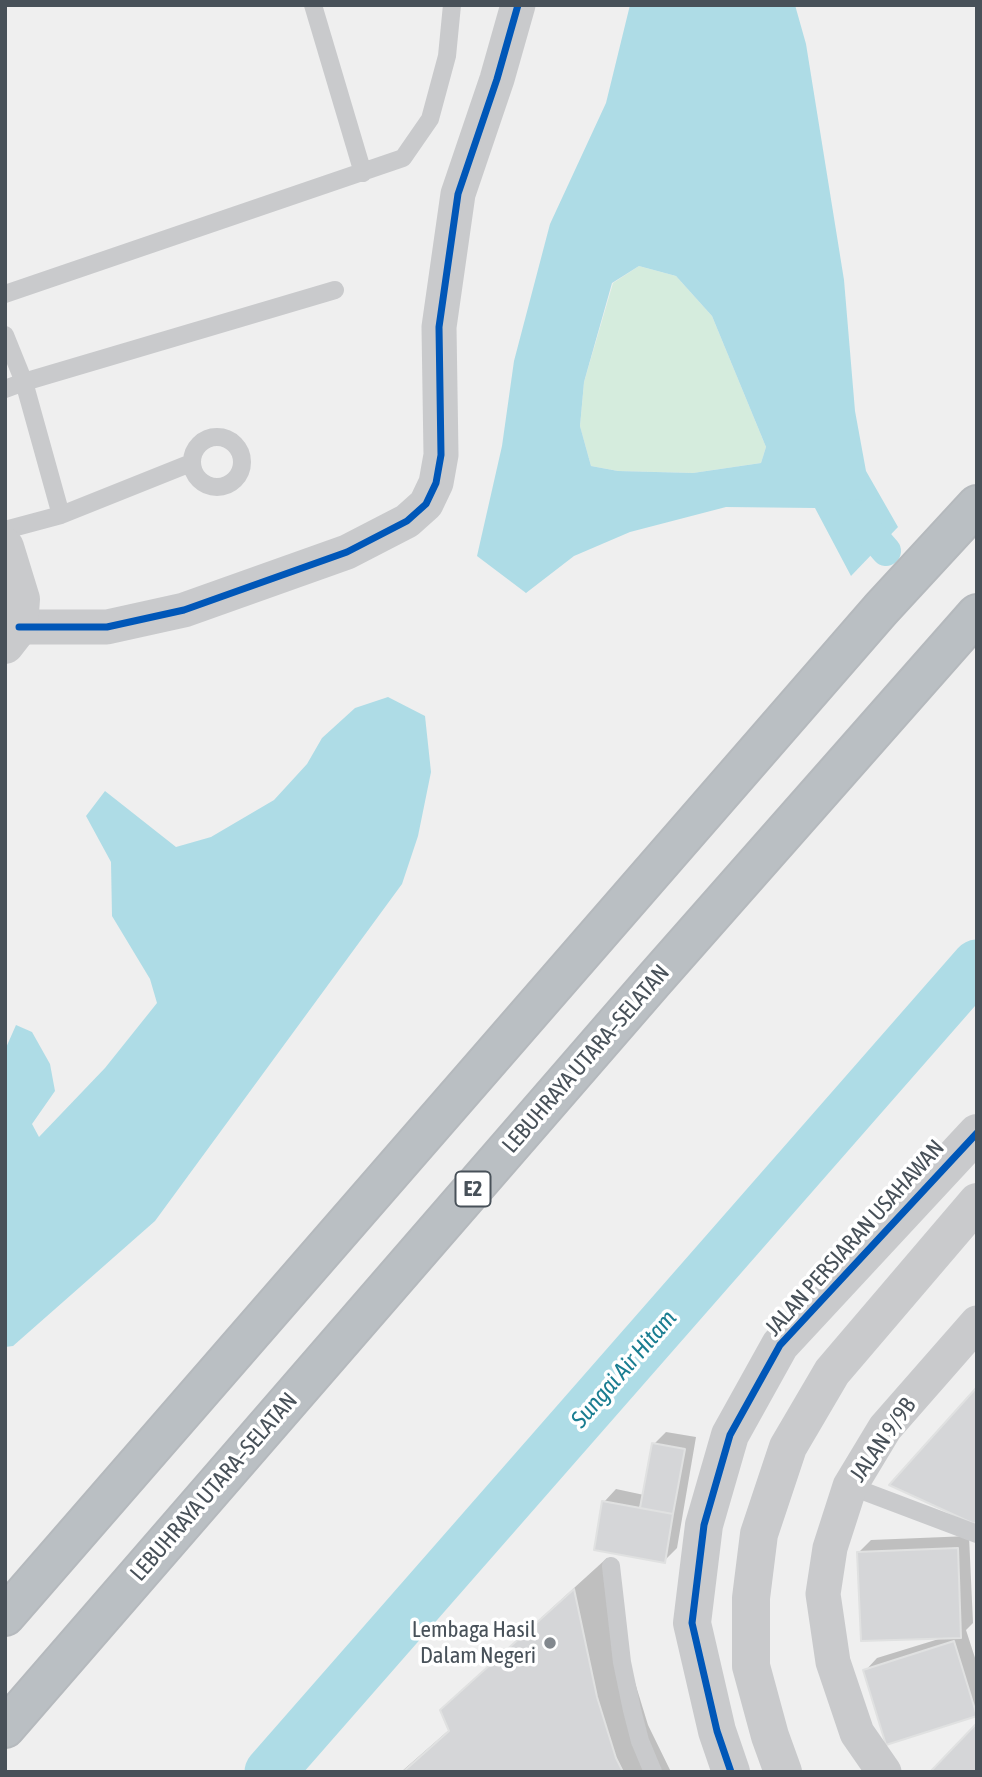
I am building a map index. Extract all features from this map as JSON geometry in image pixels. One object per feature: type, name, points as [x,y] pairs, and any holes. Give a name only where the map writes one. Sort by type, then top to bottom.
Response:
[{"type":"highway","points":[[5,1616],[881,610],[977,505]]},
{"type":"highway","name":"LEBUHRAYA UTARA–SELATAN","points":[[5,1728],[645,990],[977,614]]},
{"type":"street","points":[[5,547],[15,624],[107,627],[184,610],[347,552],[407,521],[425,504],[436,483],[441,454],[439,327],[458,194],[518,5]]},
{"type":"street","name":"JALAN PERSIARAN USAHAWAN","points":[[731,1772],[716,1731],[692,1623],[704,1525],[730,1434],[780,1345],[977,1133]]},
{"type":"street","points":[[783,1772],[751,1666],[751,1598],[759,1534],[788,1447],[832,1372],[977,1202]]},
{"type":"street","name":"JALAN 9/9B","points":[[884,1772],[857,1733],[833,1662],[823,1594],[830,1548],[850,1486],[885,1428],[977,1323]]},
{"type":"lane","points":[[313,5],[363,173]]},
{"type":"lane","points":[[5,294],[403,158],[430,119],[447,56],[452,5]]},
{"type":"lane","points":[[5,388],[335,290]]},
{"type":"lane","points":[[5,335],[24,382],[61,515]]},
{"type":"lane","points":[[5,530],[61,515],[191,463]]},
{"type":"lane","points":[[850,1486],[977,1534]]},
{"type":"lane","points":[[611,1566],[622,1662],[640,1741],[653,1772]]},
{"type":"green space","points":[[639,266],[676,276],[712,316],[766,447],[761,463],[693,473],[618,471],[591,466],[580,426],[584,382],[613,283]]},
{"type":"water","points":[[630,5],[795,5],[806,44],[844,280],[855,411],[866,471],[898,527],[851,576],[815,508],[726,507],[630,532],[574,556],[526,593],[477,556],[502,446],[514,361],[550,224],[606,103]],"holes":[[[639,266],[676,276],[712,316],[766,447],[761,463],[693,473],[618,471],[591,466],[580,426],[584,382],[612,283]]]},
{"type":"water","points":[[388,697],[425,716],[431,772],[418,836],[402,884],[155,1221],[13,1346],[5,1347],[5,1050],[16,1025],[32,1032],[50,1064],[55,1091],[32,1124],[39,1137],[105,1068],[157,1003],[150,979],[112,916],[111,862],[86,816],[105,791],[176,847],[211,837],[274,800],[307,764],[322,738],[355,708]]},
{"type":"building","points":[[977,1387],[977,1521],[974,1524],[889,1485]]},
{"type":"building","points":[[652,1443],[685,1449],[673,1514],[640,1508]]},
{"type":"building","points":[[602,1501],[673,1514],[665,1563],[594,1550]]},
{"type":"building","points":[[958,1548],[961,1638],[861,1641],[857,1552]]},
{"type":"building","name":"Lembaga Hasil Dalam Negeri","points":[[574,1589],[597,1697],[623,1772],[403,1772],[449,1731],[440,1710]]},
{"type":"building","points":[[954,1641],[977,1716],[886,1745],[863,1670]]},
{"type":"building","points":[[977,1723],[977,1772],[930,1772]]},
{"type":"waterway","points":[[854,514],[886,551]]},
{"type":"waterway","name":"Sungai Air Hitam","points":[[270,1772],[977,965]]},
{"type":"cycle path","points":[[19,627],[107,627],[184,610],[347,552],[407,521],[426,504],[436,483],[441,455],[439,327],[458,194],[497,79],[518,5]]},
{"type":"cycle path","points":[[731,1772],[717,1731],[692,1623],[704,1525],[730,1435],[780,1345],[977,1133]]},
{"type":"place","name":"Lembaga Hasil Dalam Negeri","points":[[550,1643]]}]
